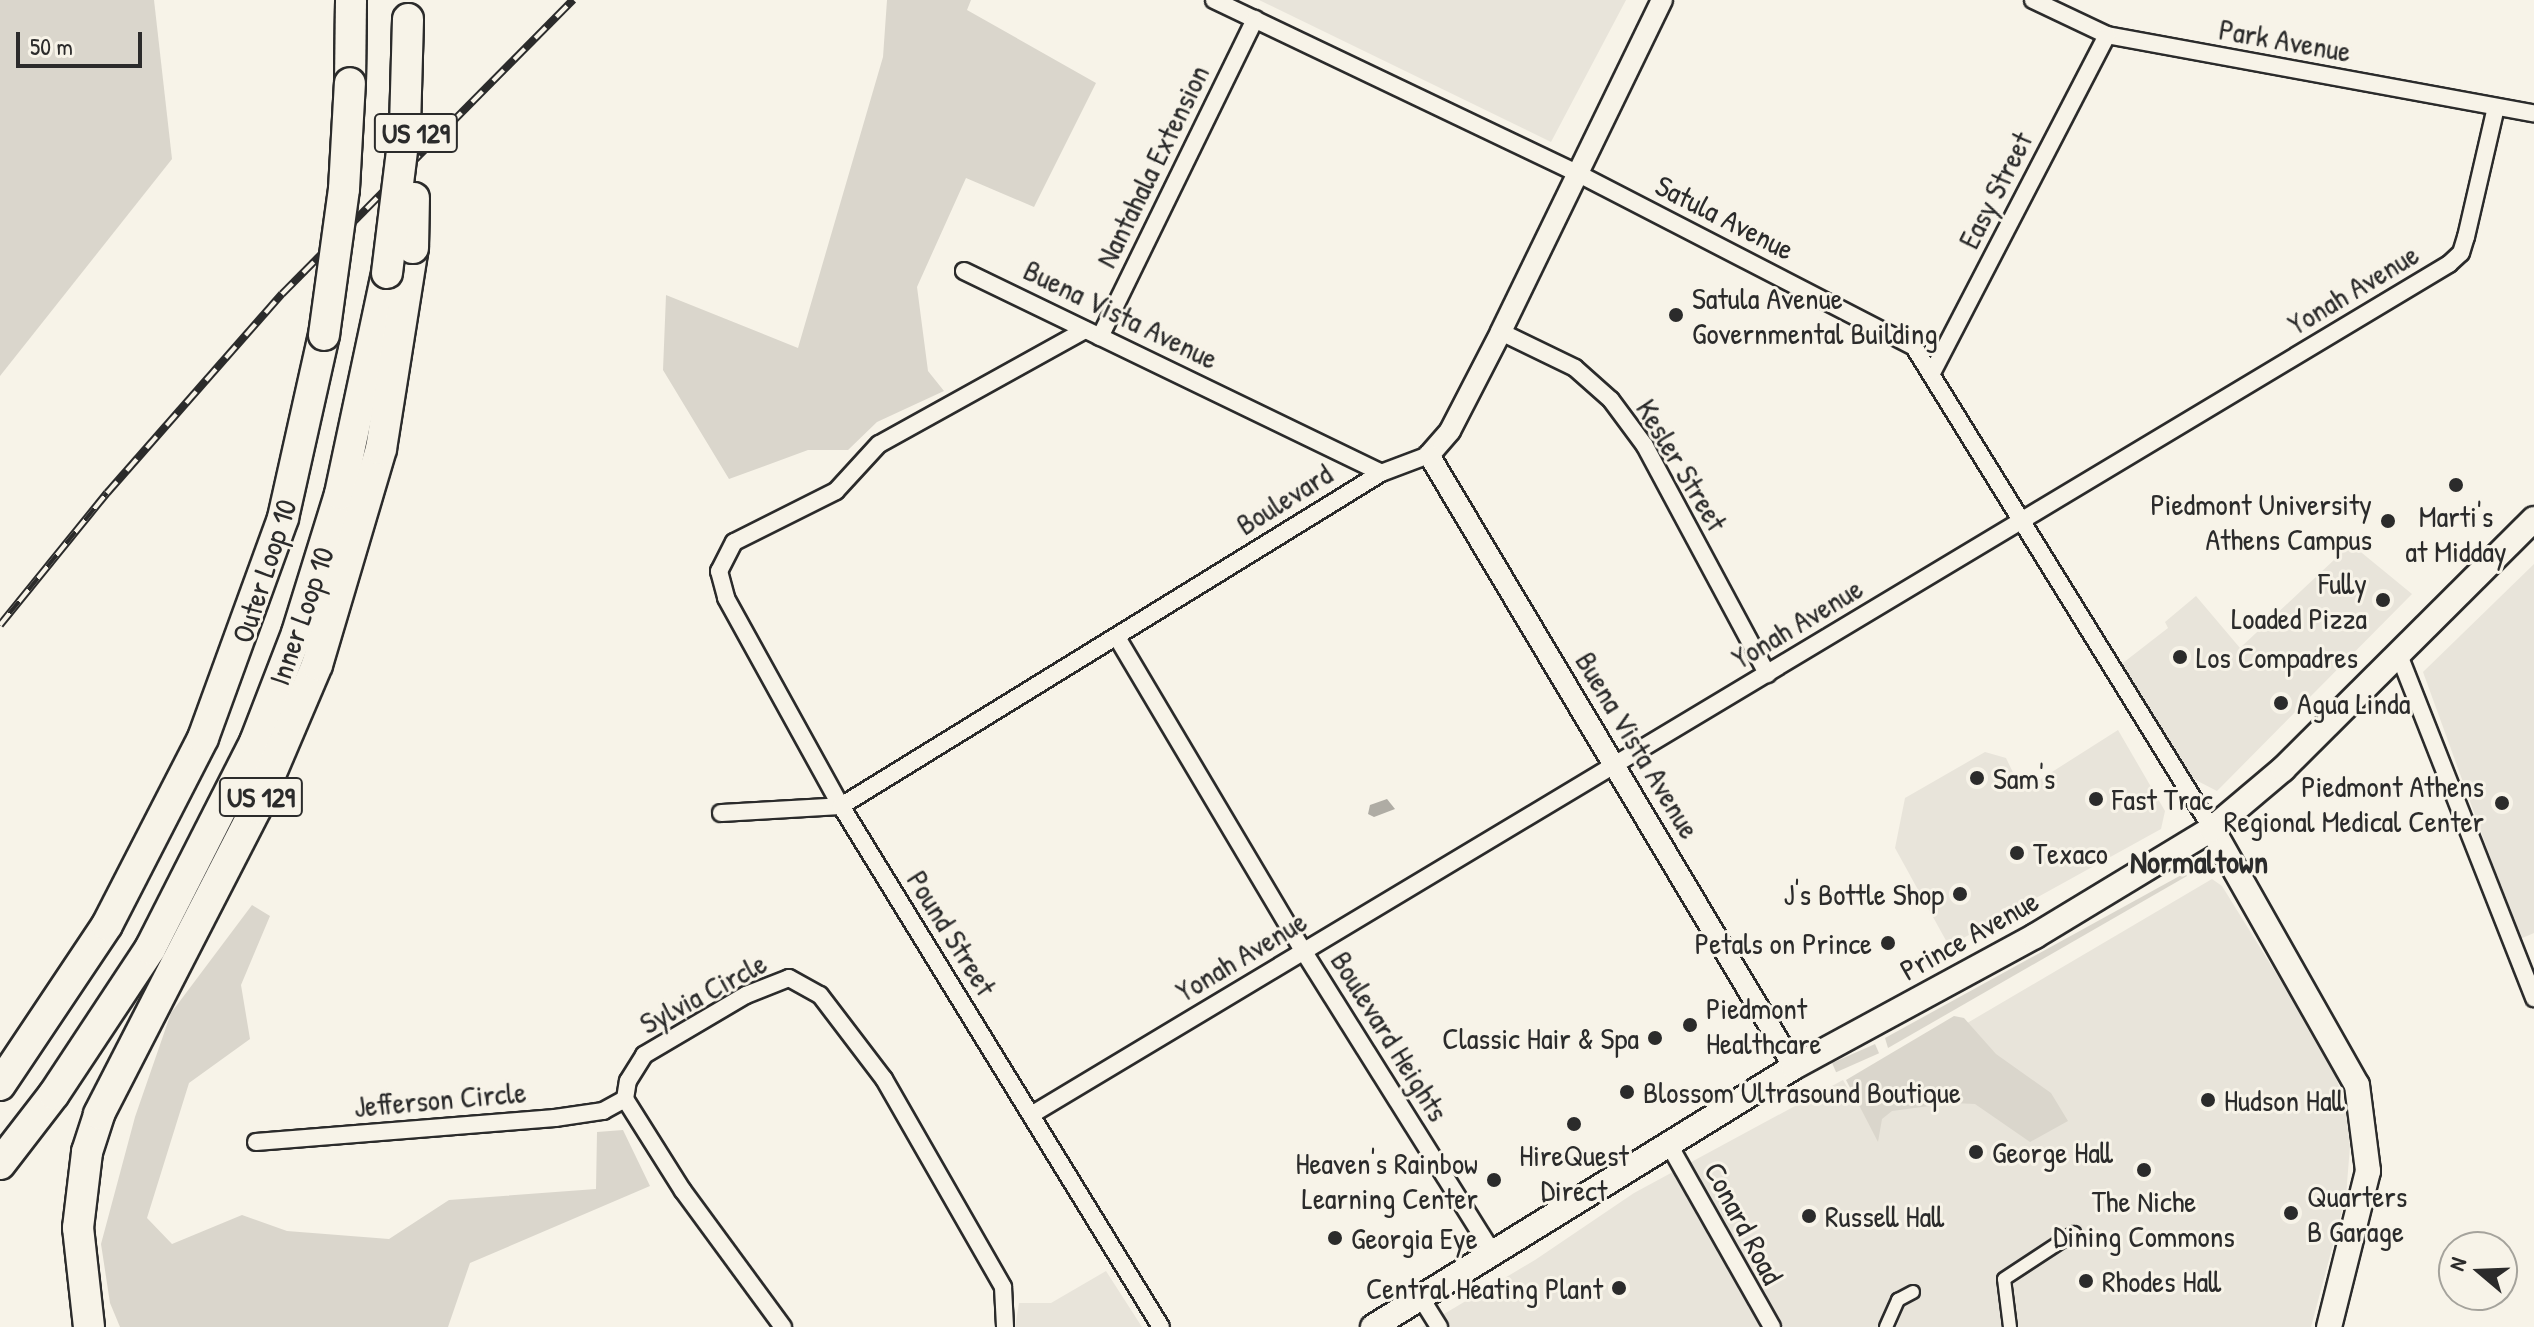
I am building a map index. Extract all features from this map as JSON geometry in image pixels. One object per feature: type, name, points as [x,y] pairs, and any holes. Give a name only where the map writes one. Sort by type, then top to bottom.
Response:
[{"type":"highway","name":"Outer Loop 10","points":[[0,1085],[107,925],[213,715],[283,518],[324,335],[340,225],[350,83],[351,0]]},
{"type":"highway","name":"US 129","points":[[89,1327],[78,1228],[91,1139],[114,1077],[256,808],[317,665],[381,449],[413,248],[416,132],[407,9]]},
{"type":"highway","name":"Inner Loop 10","points":[[0,1164],[54,1094],[150,949],[255,742],[297,633],[340,494],[387,273],[405,127],[407,9]]},
{"type":"main road","name":"Prince Avenue","points":[[1373,1327],[1794,1067],[2035,936],[2212,829],[2283,769],[2534,519]]},
{"type":"main road","points":[[2212,829],[2347,1058],[2360,1096],[2368,1171],[2329,1327]]},
{"type":"street","name":"Satula Avenue","points":[[1214,0],[1577,173],[1914,347],[1933,371],[2212,829]]},
{"type":"street","points":[[1429,455],[1450,431],[1501,332],[1662,0]]},
{"type":"street","name":"Park Avenue","points":[[2033,0],[2107,35],[2534,113]]},
{"type":"street","name":"Nantahala Extension","points":[[1092,334],[1255,19]]},
{"type":"street","name":"Easy Street","points":[[1933,371],[2107,35]]},
{"type":"street","name":"Yonah Avenue","points":[[1031,1115],[2449,264],[2461,253],[2466,237],[2496,107]]},
{"type":"street","name":"Buena Vista Avenue","points":[[964,271],[1381,473]]},
{"type":"street","name":"Kesler Street","points":[[1501,332],[1575,368],[1611,400],[1645,446],[1767,674]]},
{"type":"street","name":"Pound Street","points":[[1092,334],[879,444],[836,491],[734,542],[721,558],[726,598],[841,806],[1161,1327]]},
{"type":"street","name":"Buena Vista Avenue","points":[[1429,455],[1794,1067]]},
{"type":"street","name":"Boulevard","points":[[721,813],[841,806],[1118,639],[1381,473],[1429,455]]},
{"type":"street","name":"Boulevard Heights","points":[[1118,639],[1304,952],[1494,1255]]},
{"type":"street","points":[[2399,655],[2534,998]]},
{"type":"street","name":"Sylvia Circle","points":[[625,1099],[628,1081],[644,1055],[674,1034],[777,979],[805,985],[820,995],[884,1079],[1003,1287],[1005,1327]]},
{"type":"street","points":[[625,1099],[683,1191],[783,1327]]},
{"type":"street","name":"Jefferson Circle","points":[[256,1142],[555,1118],[603,1111],[625,1099]]},
{"type":"street","name":"Conard Road","points":[[1668,1143],[1772,1327]]},
{"type":"street","points":[[2010,1327],[2004,1279],[2074,1233]]},
{"type":"street","points":[[1886,1327],[1898,1300],[1913,1292]]},
{"type":"street","points":[[1421,1298],[1439,1327]]},
{"type":"shaded area","points":[[0,0],[154,0],[172,159],[0,376]]},
{"type":"shaded area","points":[[887,0],[971,0],[967,10],[1096,83],[1034,207],[966,178],[917,287],[928,371],[944,391],[877,422],[848,450],[808,450],[729,479],[663,370],[666,295],[798,348],[883,57]]},
{"type":"shaded area","points":[[1259,0],[1626,0],[1551,142]]},
{"type":"shaded area","points":[[2351,544],[2412,594],[2217,791],[2184,774],[2119,666],[2168,628],[2165,622],[2196,596],[2240,648]]},
{"type":"shaded area","name":"Piedmont Athens Regional Medical Center","points":[[2534,564],[2534,933],[2520,939],[2423,672]]},
{"type":"shaded area","points":[[2118,730],[2165,811],[2161,829],[1949,946],[1895,848],[1905,798],[1985,752],[2006,758],[2022,791]]},
{"type":"shaded area","points":[[1387,799],[1395,809],[1374,817],[1368,814],[1370,805]]},
{"type":"shaded area","points":[[2185,873],[2187,876],[1888,1048],[1885,1038]]},
{"type":"shaded area","points":[[2212,879],[2222,886],[2331,1062],[2345,1105],[2350,1146],[2346,1196],[2311,1327],[1422,1327],[1535,1260],[1634,1193],[1843,1080],[1850,1092]]},
{"type":"shaded area","points":[[252,905],[270,916],[241,985],[250,1039],[189,1083],[147,1218],[172,1244],[242,1215],[287,1231],[389,1239],[449,1200],[596,1189],[597,1132],[623,1130],[650,1186],[470,1263],[448,1327],[120,1327],[110,1303],[101,1244],[135,1117],[171,1013]]},
{"type":"shaded area","points":[[1954,1016],[1964,1018],[1996,1054],[2051,1093],[2068,1121],[2030,1142],[1975,1104],[1952,1103],[1892,1111],[1882,1119],[1878,1142],[1846,1080]]},
{"type":"shaded area","points":[[1875,1044],[1879,1053],[1836,1072],[1832,1063]]},
{"type":"shaded area","points":[[1106,1271],[1142,1327],[1015,1327],[1019,1303],[1051,1303]]},
{"type":"railway","points":[[0,625],[107,493],[282,294],[573,0]]},
{"type":"place","name":"Satula Avenue Governmental Building","points":[[1676,315]]},
{"type":"place","name":"Marti's at Midday","points":[[2456,485]]},
{"type":"place","name":"Piedmont University Athens Campus","points":[[2388,521]]},
{"type":"place","name":"Fully Loaded Pizza","points":[[2383,600]]},
{"type":"place","name":"Los Compadres","points":[[2180,657]]},
{"type":"place","name":"Agua Linda","points":[[2281,703]]},
{"type":"place","name":"Sam's","points":[[1977,778]]},
{"type":"place","name":"Fast Trac","points":[[2096,799]]},
{"type":"place","name":"Piedmont Athens Regional Medical Center","points":[[2502,803]]},
{"type":"place","name":"Texaco","points":[[2017,853]]},
{"type":"place","name":"J's Bottle Shop","points":[[1960,894]]},
{"type":"place","name":"Petals on Prince","points":[[1888,943]]},
{"type":"place","name":"Piedmont Healthcare","points":[[1690,1025]]},
{"type":"place","name":"Classic Hair & Spa","points":[[1655,1038]]},
{"type":"place","name":"Blossom Ultrasound Boutique","points":[[1627,1092]]},
{"type":"place","name":"Hudson Hall","points":[[2208,1100]]},
{"type":"place","name":"HireQuest Direct","points":[[1574,1124]]},
{"type":"place","name":"George Hall","points":[[1976,1152]]},
{"type":"place","name":"The Niche Dining Commons","points":[[2144,1170]]},
{"type":"place","name":"Heaven's Rainbow Learning Center","points":[[1494,1180]]},
{"type":"place","name":"Quarters B Garage","points":[[2291,1213]]},
{"type":"place","name":"Russell Hall","points":[[1809,1216]]},
{"type":"place","name":"Georgia Eye","points":[[1335,1238]]},
{"type":"place","name":"Rhodes Hall","points":[[2086,1281]]},
{"type":"place","name":"Central Heating Plant","points":[[1619,1288]]},
{"type":"district","name":"Normaltown","points":[[2199,862]]}]
